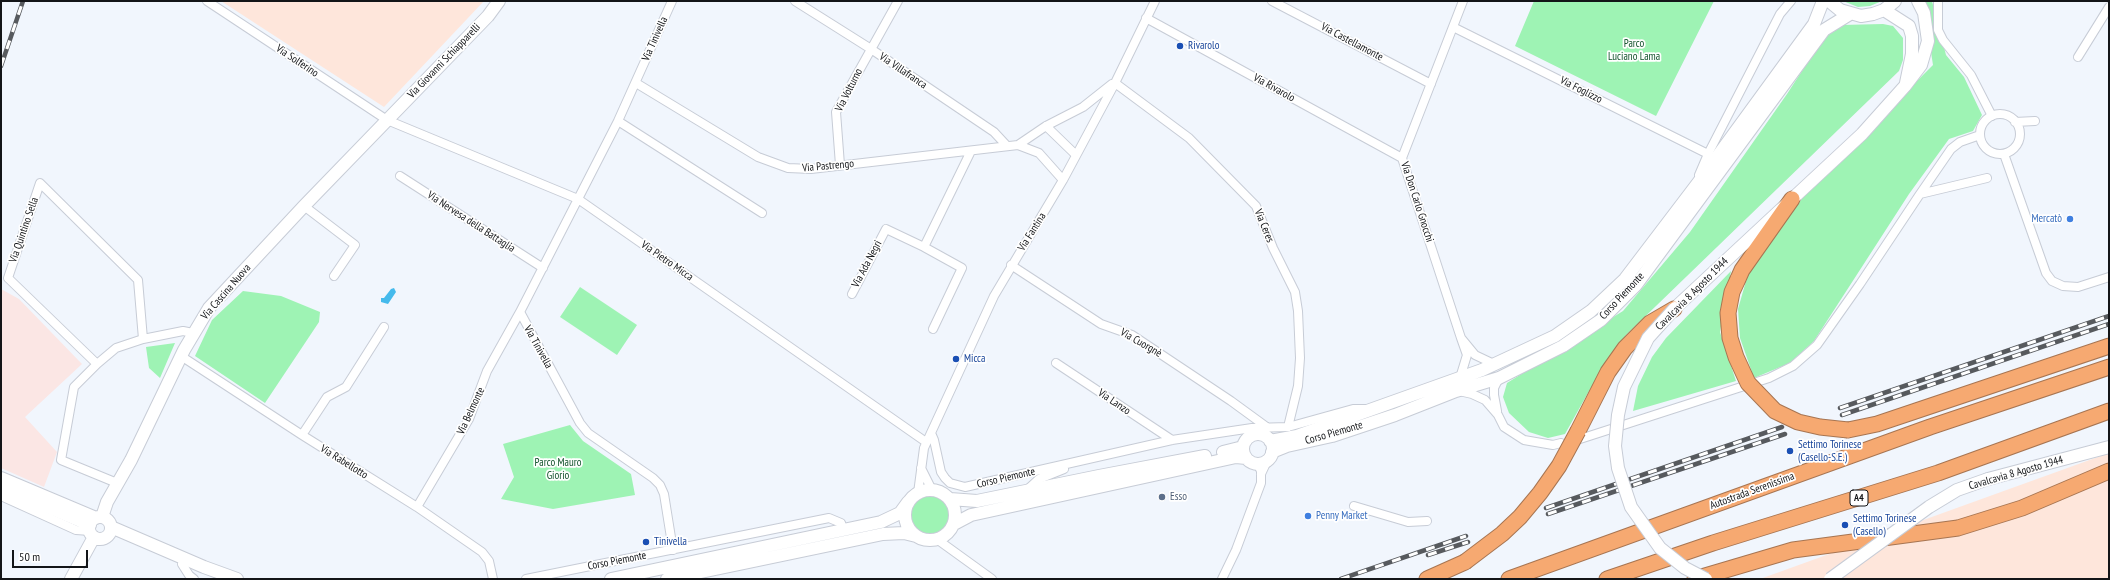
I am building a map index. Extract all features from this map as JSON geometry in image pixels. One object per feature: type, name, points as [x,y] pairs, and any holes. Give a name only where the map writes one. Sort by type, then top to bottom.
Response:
[{"type":"highway","points":[[1792,199],[1742,270],[1732,292],[1728,313],[1736,357],[1748,383],[1775,411],[1798,422],[1820,427],[1848,430],[1877,424],[2109,346]]},
{"type":"highway","points":[[1427,579],[1465,562],[1502,534],[1520,517],[1540,493],[1559,466],[1608,372],[1625,348],[1650,323],[1675,308]]},
{"type":"highway","name":"Autostrada Serenissima","points":[[1509,579],[1930,426],[2109,367]]},
{"type":"highway","name":"A4","points":[[1607,579],[1713,543],[1938,473],[2109,412]]},
{"type":"highway","points":[[1696,579],[1793,550],[1958,528],[2022,508],[2109,471]]},
{"type":"main road","name":"Via Giovanni Schiapparelli","points":[[387,120],[488,16],[499,1]]},
{"type":"main road","name":"Corso Piemonte","points":[[1270,451],[1297,436],[1460,378],[1494,364],[1555,336],[1591,311],[1625,279],[1698,183],[1814,24],[1823,1]]},
{"type":"main road","points":[[1829,1],[1840,10],[1850,14],[1867,15],[1884,10],[1895,1]]},
{"type":"main road","name":"Cavalcavia 8 Agosto 1944","points":[[1706,579],[1685,568],[1660,548],[1631,507],[1618,468],[1615,446],[1617,423],[1624,387],[1648,338],[1675,308],[1862,134],[1905,86],[1921,65],[1928,41],[1924,13],[1918,1]]},
{"type":"main road","name":"Cavalcavia 8 Agosto 1944","points":[[1884,10],[1909,26],[1912,36],[1912,54],[1905,86]]},
{"type":"main road","name":"Corso Piemonte","points":[[1270,451],[1332,436],[1395,415],[1456,391],[1500,378],[1563,346],[1601,320],[1636,285],[1824,30],[1850,14]]},
{"type":"main road","name":"Via Cascina Nuova","points":[[71,579],[94,526],[118,483],[193,333],[209,308],[387,120]]},
{"type":"main road","points":[[954,524],[971,515],[1236,457],[1248,456],[1262,463],[1270,451],[1263,435],[1255,435],[1246,440],[1248,456]]},
{"type":"main road","name":"Cavalcavia 8 Agosto 1944","points":[[1830,579],[1929,507],[1957,490],[1988,479],[2109,447]]},
{"type":"main road","name":"Corso Piemonte","points":[[950,499],[977,501],[1235,450],[1248,456]]},
{"type":"main road","points":[[1,478],[94,526],[101,539],[110,530]]},
{"type":"main road","points":[[1,487],[94,526],[108,520],[110,530]]},
{"type":"main road","points":[[932,490],[945,494],[950,499],[954,507],[954,524],[951,531],[938,540],[923,540],[910,531],[905,517],[908,502],[918,493],[932,490]]},
{"type":"main road","name":"Corso Piemonte","points":[[611,579],[890,519],[900,513],[908,502]]},
{"type":"main road","points":[[110,530],[216,579]]},
{"type":"main road","points":[[110,530],[237,579]]},
{"type":"main road","points":[[667,579],[883,534],[904,533],[916,536]]},
{"type":"street","name":"Via Solferino","points":[[207,1],[387,120]]},
{"type":"street","name":"Via Tinivella","points":[[672,1],[636,84],[618,121],[520,312],[580,423],[588,433],[653,478],[660,485],[664,494],[673,550]]},
{"type":"street","name":"Via Villafranca","points":[[795,1],[871,49],[994,132],[1007,146]]},
{"type":"street","name":"Via Volturno","points":[[840,165],[836,112],[898,1]]},
{"type":"street","name":"Via Fantina","points":[[918,493],[922,454],[926,442],[994,296],[1063,180],[1115,83],[1155,1]]},
{"type":"street","name":"Via Castellamonte","points":[[1272,1],[1431,84]]},
{"type":"street","name":"Via Don Carlo Gnocchi","points":[[1460,378],[1467,356],[1402,158],[1463,1]]},
{"type":"street","points":[[1938,1],[1938,30],[1943,40],[1971,75],[1992,116]]},
{"type":"street","points":[[1698,183],[1700,172],[1708,154],[1780,14],[1789,2]]},
{"type":"street","points":[[2078,56],[2109,7]]},
{"type":"street","name":"Via Rivarolo","points":[[1146,18],[1402,158]]},
{"type":"street","name":"Via Foglizzo","points":[[1453,27],[1708,154]]},
{"type":"street","name":"Via Pastrengo","points":[[1018,145],[1046,126],[1083,107],[1115,83]]},
{"type":"street","name":"Via Ceres","points":[[1115,83],[1190,138],[1256,206],[1282,267],[1295,292],[1298,311],[1300,358],[1298,386],[1288,428]]},
{"type":"street","name":"Via Pastrengo","points":[[636,84],[767,161],[782,166],[800,169],[1018,145],[1039,153],[1063,180]]},
{"type":"street","points":[[2005,115],[2015,122],[2020,131],[2020,137],[2015,148],[2004,154],[1998,154],[1983,146],[1980,136],[1983,123],[1992,116],[2005,115]]},
{"type":"street","name":"Via Pietro Micca","points":[[387,120],[578,199],[926,442]]},
{"type":"street","points":[[618,121],[762,213]]},
{"type":"street","points":[[2015,122],[2035,121],[2020,131]]},
{"type":"street","points":[[1046,126],[1076,155]]},
{"type":"street","points":[[1580,439],[1769,378],[1793,366],[1817,345],[1952,149],[1960,142],[1980,136]]},
{"type":"street","points":[[924,247],[971,151]]},
{"type":"street","points":[[2004,154],[2046,273],[2052,281],[2063,286],[2078,287],[2109,277]]},
{"type":"street","name":"Via Nervesa della Battaglia","points":[[400,176],[543,268]]},
{"type":"street","points":[[1920,194],[1987,178]]},
{"type":"street","name":"Via Quintino Sella","points":[[97,364],[8,278],[40,183],[138,280],[143,339]]},
{"type":"street","points":[[304,206],[355,245],[334,276]]},
{"type":"street","name":"Via Ada Negri","points":[[852,294],[886,229],[924,247],[962,268],[933,329]]},
{"type":"street","name":"Via Cuorgnè","points":[[1011,266],[1101,324],[1132,336],[1231,401],[1268,428]]},
{"type":"street","name":"Via Belmonte","points":[[417,507],[469,419],[487,371],[520,312]]},
{"type":"street","points":[[302,435],[327,397],[346,387],[384,327]]},
{"type":"street","points":[[118,483],[61,460],[74,387],[97,364],[116,348],[143,339],[183,331],[193,333]]},
{"type":"street","points":[[1461,338],[1475,355],[1494,364]]},
{"type":"street","name":"Via Rabellotto","points":[[181,356],[302,435],[417,507],[482,552],[489,561],[493,579]]},
{"type":"street","name":"Via Lanzo","points":[[1056,363],[1172,440]]},
{"type":"street","points":[[1498,415],[1494,388],[1500,378]]},
{"type":"street","points":[[1456,391],[1472,394],[1485,400],[1498,415],[1504,427],[1524,440],[1553,445],[1561,443]]},
{"type":"street","name":"Corso Piemonte","points":[[930,433],[934,440],[941,472],[950,484],[957,486],[974,486],[1172,440],[1252,428],[1288,428],[1353,409],[1375,409]]},
{"type":"street","points":[[1261,475],[1270,451]]},
{"type":"street","points":[[1222,579],[1236,550],[1261,483],[1260,467],[1248,456]]},
{"type":"street","points":[[1026,491],[1039,479],[1089,459]]},
{"type":"street","points":[[921,468],[932,490]]},
{"type":"street","points":[[1,496],[76,530],[94,526]]},
{"type":"street","points":[[1354,506],[1408,522],[1427,522]]},
{"type":"street","name":"Corso Piemonte","points":[[526,579],[829,518],[841,523],[844,530]]},
{"type":"street","points":[[938,540],[992,579]]},
{"type":"street","points":[[182,564],[189,575],[194,579]]},
{"type":"shaded area","points":[[221,1],[484,1],[384,107]]},
{"type":"shaded area","points":[[1,289],[19,299],[82,364],[25,417],[57,452],[44,487],[1,468]]},
{"type":"shaded area","points":[[2109,453],[2109,579],[1760,579]]},
{"type":"green space","name":"Parco Luciano Lama","points":[[1534,1],[1714,1],[1656,116],[1515,46]]},
{"type":"green space","points":[[1843,1],[1882,1],[1870,6],[1858,7]]},
{"type":"green space","points":[[1923,1],[1932,1],[1946,55],[1964,77],[1982,115],[1973,131],[1949,139],[1909,194],[1814,341],[1790,363],[1754,378],[1740,338],[1738,309],[1748,274],[1800,198],[1933,65]]},
{"type":"green space","points":[[1883,24],[1893,26],[1903,38],[1903,60],[1899,71],[1626,335],[1603,366],[1565,434],[1548,438],[1529,432],[1509,413],[1503,397],[1507,383],[1623,311],[1690,232],[1787,94],[1828,31],[1841,25]]},
{"type":"green space","points":[[1731,271],[1720,332],[1736,381],[1633,411],[1638,386],[1652,357],[1666,338]]},
{"type":"green space","points":[[580,287],[637,325],[617,355],[560,317]]},
{"type":"green space","points":[[243,291],[281,296],[320,312],[319,322],[265,403],[195,356],[212,320]]},
{"type":"green space","points":[[175,343],[160,378],[149,368],[146,347]]},
{"type":"green space","name":"Parco Mauro Giorio","points":[[570,425],[583,441],[631,474],[635,495],[553,509],[501,499],[514,477],[503,444]]},
{"type":"green space","points":[[926,496],[934,496],[944,501],[948,508],[948,522],[944,529],[934,534],[926,534],[916,529],[914,526],[911,519],[911,511],[916,501],[919,499]]},
{"type":"water","points":[[394,288],[396,292],[388,304],[381,302],[381,298],[384,298],[391,289]]},
{"type":"railway","points":[[1,66],[23,1]]},
{"type":"railway","points":[[1840,408],[2109,316]]},
{"type":"railway","points":[[1842,415],[2109,324]]},
{"type":"railway","points":[[1546,508],[1782,427]]},
{"type":"railway","points":[[1548,514],[1785,434]]},
{"type":"railway","points":[[1341,579],[1466,536]]},
{"type":"railway","points":[[1428,555],[1468,542]]},
{"type":"place","name":"Rivarolo","points":[[1180,46]]},
{"type":"place","name":"Mercatò","points":[[2070,219]]},
{"type":"place","name":"Micca","points":[[956,359]]},
{"type":"place","name":"Settimo Torinese (Casello-S.E.)","points":[[1790,451]]},
{"type":"place","name":"Esso","points":[[1162,497]]},
{"type":"place","name":"Penny Market","points":[[1308,516]]},
{"type":"place","name":"Settimo Torinese (Casello)","points":[[1845,525]]},
{"type":"place","name":"Tinivella","points":[[646,542]]}]
